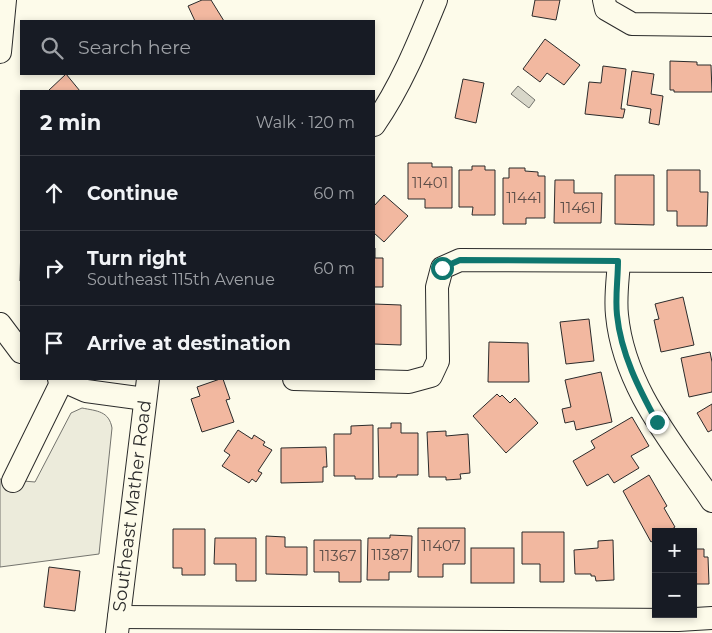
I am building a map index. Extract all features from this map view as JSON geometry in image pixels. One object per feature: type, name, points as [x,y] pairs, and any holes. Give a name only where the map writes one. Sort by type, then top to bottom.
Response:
[{"type":"street","points":[[0,52],[5,0]]},
{"type":"street","points":[[375,123],[394,94],[405,72],[436,0]]},
{"type":"street","points":[[604,0],[606,10],[632,24],[712,25]]},
{"type":"street","points":[[332,380],[409,382],[432,376],[438,361],[437,287],[442,268],[460,260],[712,262]]},
{"type":"street","points":[[618,261],[617,315],[625,350],[637,387],[657,422],[712,501]]},
{"type":"street","points":[[0,324],[20,351]]},
{"type":"street","points":[[13,481],[60,380],[86,391],[146,389]]},
{"type":"street","name":"Southeast Mather Road","points":[[118,625],[146,389]]},
{"type":"street","points":[[118,625],[712,618]]},
{"type":"shaded area","points":[[518,86],[535,100],[529,108],[511,94]]},
{"type":"shaded area","points":[[82,408],[105,415],[112,428],[99,554],[0,567],[0,479],[35,482],[71,413]]},
{"type":"building","points":[[202,0],[211,0],[223,20],[195,20],[188,6]]},
{"type":"building","points":[[535,0],[560,0],[556,20],[532,16]]},
{"type":"building","points":[[545,39],[580,65],[564,85],[547,73],[540,82],[523,69]]},
{"type":"building","points":[[670,61],[697,62],[697,65],[711,65],[712,92],[674,92],[674,90],[670,90]]},
{"type":"building","points":[[603,66],[626,69],[621,109],[625,109],[623,118],[585,114],[589,82],[601,83]]},
{"type":"building","points":[[632,71],[654,74],[651,94],[663,96],[659,125],[649,123],[651,109],[627,105]]},
{"type":"building","points":[[67,75],[79,90],[49,90]]},
{"type":"building","points":[[463,79],[484,83],[476,123],[455,118]]},
{"type":"building","points":[[408,163],[432,163],[432,167],[452,167],[452,208],[425,208],[425,199],[408,199]]},
{"type":"building","points":[[472,166],[485,166],[485,170],[495,170],[495,215],[472,215],[473,207],[459,207],[459,170],[472,170]]},
{"type":"building","points":[[509,168],[525,168],[525,171],[538,172],[538,176],[545,176],[545,218],[526,218],[526,224],[503,224],[503,178],[509,178]]},
{"type":"building","points":[[667,170],[700,170],[700,192],[708,192],[707,226],[677,226],[677,211],[667,211]]},
{"type":"building","points":[[615,175],[654,175],[654,225],[615,224]]},
{"type":"building","points":[[555,180],[574,180],[574,193],[602,193],[601,223],[554,223]]},
{"type":"building","points":[[384,195],[408,216],[384,242],[375,234],[375,205]]},
{"type":"building","points":[[375,258],[383,258],[383,287],[375,287]]},
{"type":"building","points":[[683,297],[694,345],[661,352],[654,320],[659,319],[655,304]]},
{"type":"building","points":[[375,304],[401,305],[401,345],[375,344]]},
{"type":"building","points":[[589,319],[594,361],[566,364],[560,322]]},
{"type":"building","points":[[489,342],[528,343],[529,382],[488,382]]},
{"type":"building","points":[[710,352],[712,392],[689,397],[681,358]]},
{"type":"building","points":[[601,372],[612,422],[576,430],[574,421],[565,423],[562,409],[571,407],[565,380]]},
{"type":"building","points":[[217,380],[223,380],[230,399],[226,400],[234,422],[202,432],[191,399],[200,396],[197,387]]},
{"type":"building","points":[[497,394],[500,397],[502,395],[510,403],[515,398],[538,423],[506,453],[473,416]]},
{"type":"building","points":[[712,404],[712,430],[708,432],[697,413]]},
{"type":"building","points":[[632,417],[649,446],[631,456],[639,468],[614,483],[608,474],[587,486],[573,461],[595,448],[591,441]]},
{"type":"building","points":[[391,423],[401,423],[401,433],[418,433],[418,475],[379,477],[378,428],[391,428]]},
{"type":"building","points":[[373,425],[373,479],[355,479],[355,476],[334,476],[334,434],[351,434],[351,426]]},
{"type":"building","points":[[238,430],[252,439],[254,435],[265,442],[263,445],[272,450],[258,471],[262,473],[256,482],[252,479],[249,483],[222,466],[230,455],[224,451]]},
{"type":"building","points":[[446,431],[446,436],[468,434],[470,473],[460,474],[461,479],[446,480],[446,477],[429,477],[427,432]]},
{"type":"building","points":[[326,447],[327,467],[323,467],[323,482],[281,483],[281,448]]},
{"type":"building","points":[[649,475],[667,506],[664,508],[675,527],[652,528],[651,542],[623,491]]},
{"type":"building","points":[[418,528],[465,528],[465,564],[443,564],[443,577],[418,577]]},
{"type":"building","points":[[173,529],[205,529],[205,575],[182,575],[182,568],[173,568]]},
{"type":"building","points":[[522,532],[564,532],[564,582],[540,582],[540,564],[522,564]]},
{"type":"building","points":[[390,535],[412,536],[411,572],[389,572],[389,580],[367,580],[368,538],[390,538]]},
{"type":"building","points":[[266,536],[285,537],[285,547],[307,547],[307,575],[266,574]]},
{"type":"building","points":[[215,538],[256,538],[256,581],[236,581],[236,564],[214,564]]},
{"type":"building","points":[[314,540],[361,540],[361,582],[339,582],[339,572],[314,572]]},
{"type":"building","points":[[613,540],[614,580],[596,581],[595,576],[591,576],[591,574],[575,574],[574,550],[598,548],[598,541]]},
{"type":"building","points":[[471,548],[514,548],[514,583],[471,583]]},
{"type":"building","points":[[697,549],[704,549],[704,557],[708,557],[709,584],[697,584]]},
{"type":"building","points":[[49,567],[80,571],[75,611],[44,607]]},
{"type":"route","points":[[442,268],[460,260],[618,261],[617,315],[625,350],[637,387],[657,422]]}]
